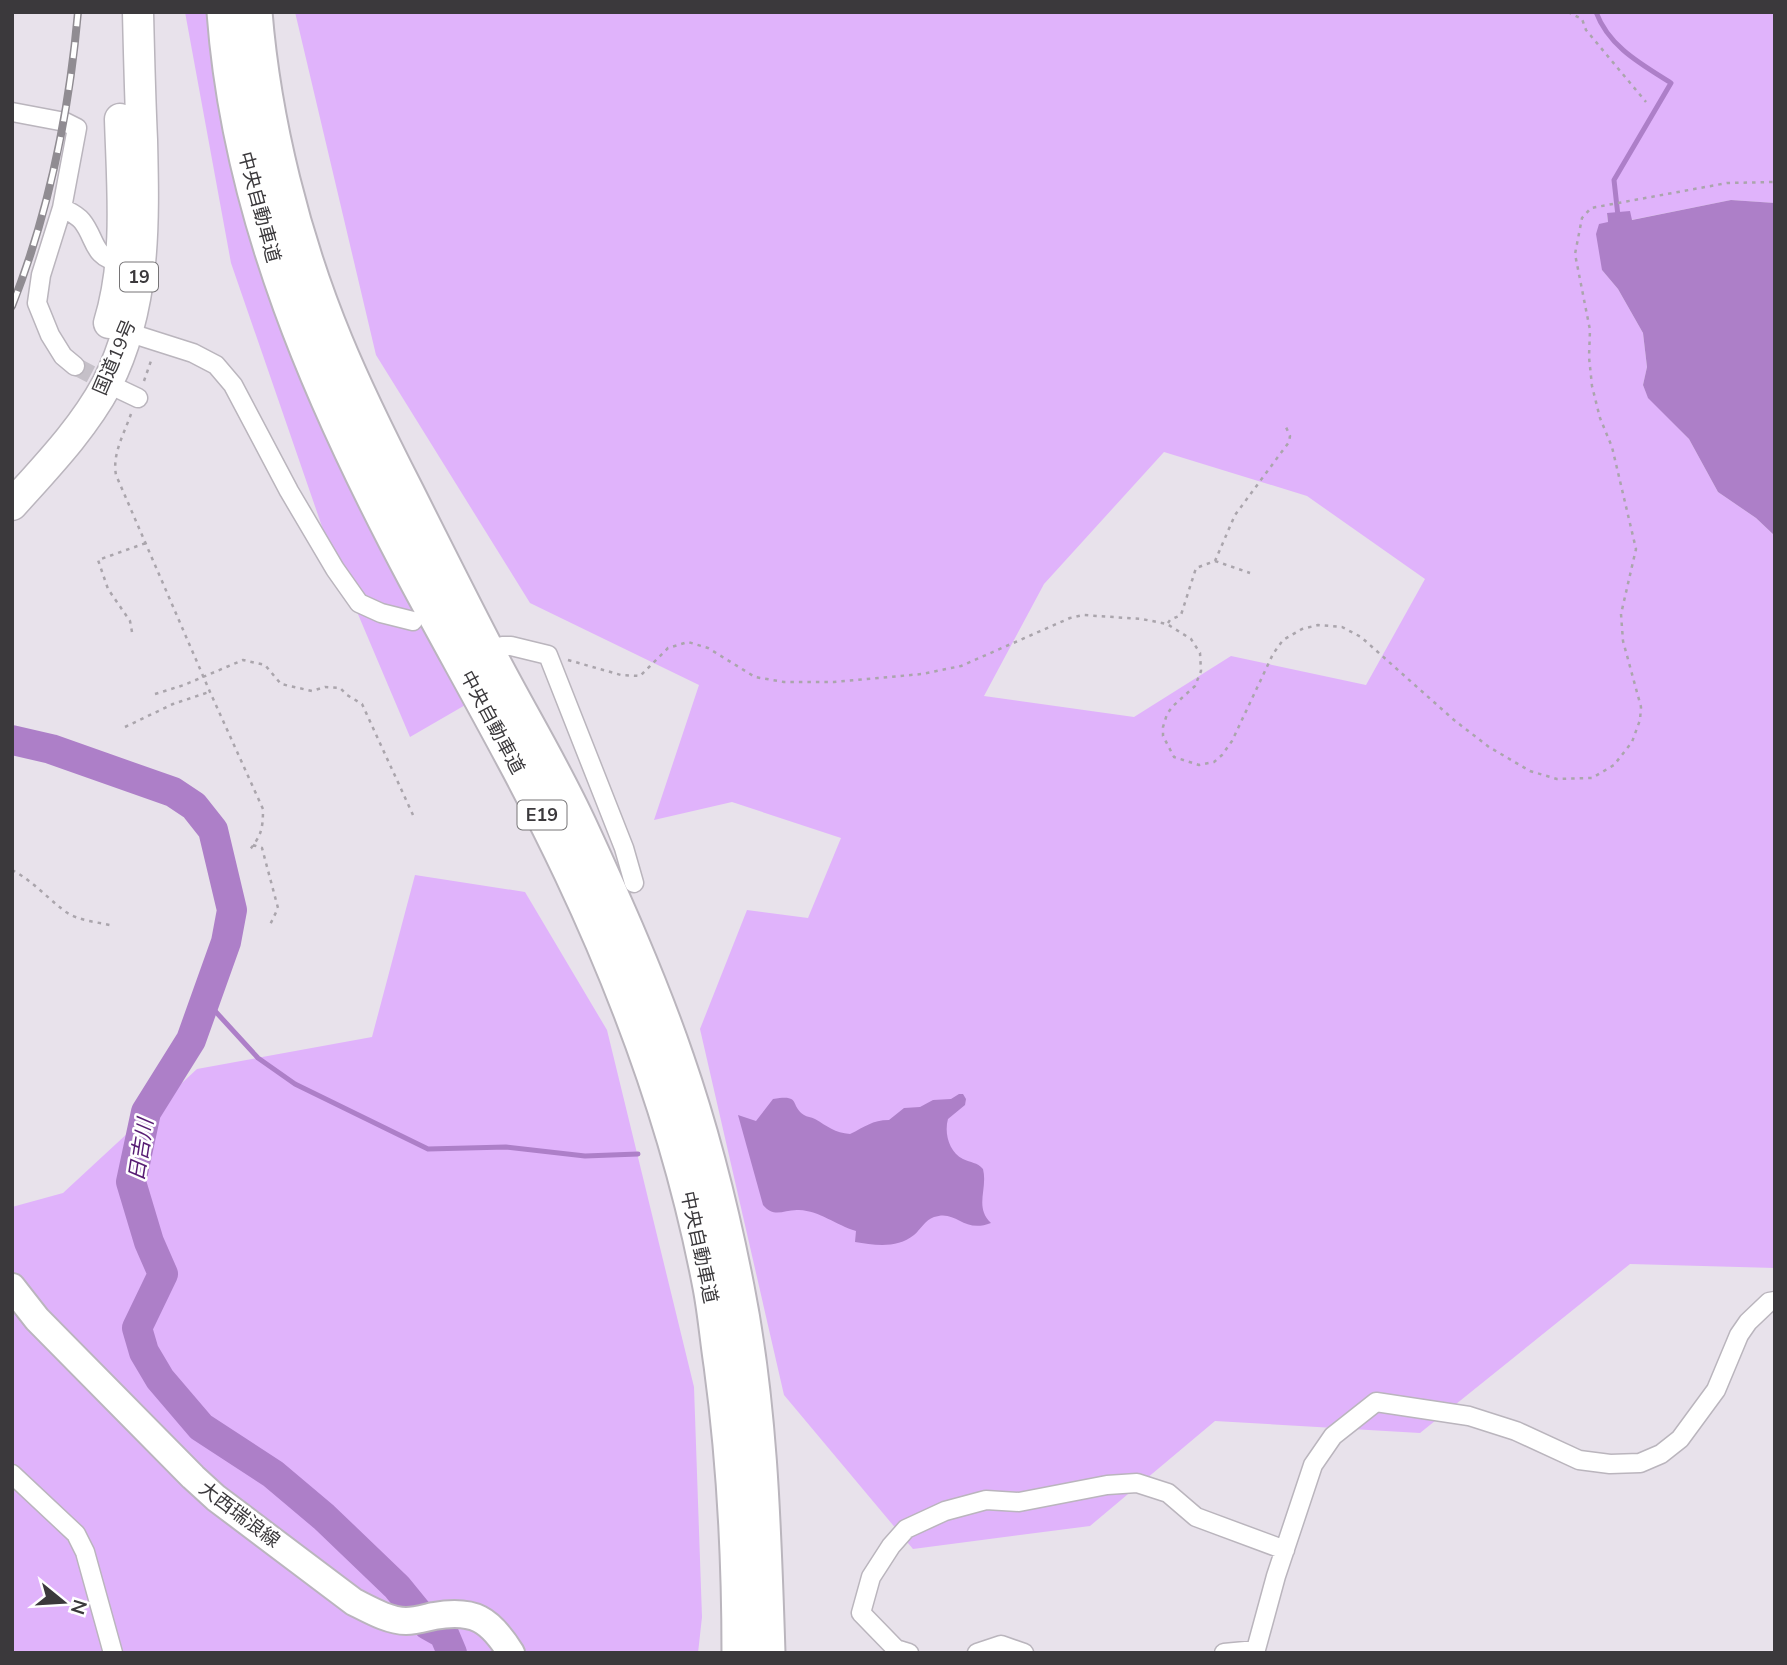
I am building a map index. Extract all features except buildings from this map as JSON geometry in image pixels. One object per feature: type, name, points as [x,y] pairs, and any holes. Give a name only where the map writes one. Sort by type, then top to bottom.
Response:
[{"type":"highway","name":"国道19号","points":[[12,476],[54,426],[88,377],[110,318],[120,262],[123,219],[118,12]]},
{"type":"highway","name":"国道19号","points":[[12,505],[65,446],[87,414],[106,384],[127,332],[139,279],[143,241],[138,12]]},
{"type":"highway","name":"中央自動車道","points":[[224,12],[239,125],[257,203],[277,272],[305,349],[340,429],[414,576],[520,772],[572,875],[630,1010],[669,1123],[711,1289],[728,1416],[738,1552],[739,1653]]},
{"type":"highway","name":"中央自動車道","points":[[255,12],[271,118],[288,196],[307,264],[335,341],[369,416],[486,649],[577,820],[630,937],[677,1058],[721,1210],[738,1292],[755,1406],[763,1513],[768,1653]]},
{"type":"main road","name":"大西瑞浪線","points":[[12,1287],[37,1319],[216,1498],[354,1602],[376,1613],[406,1621],[454,1612],[475,1616],[490,1625],[512,1653]]},
{"type":"street","points":[[12,112],[65,122],[77,128],[62,208],[41,275],[37,303],[50,335],[63,356],[75,366]]},
{"type":"street","points":[[62,208],[75,214],[84,223],[100,253],[110,260],[120,262]]},
{"type":"street","points":[[127,332],[192,353],[216,365],[233,385],[289,492],[335,569],[359,603],[381,613],[413,621]]},
{"type":"street","points":[[117,388],[138,398]]},
{"type":"street","points":[[502,646],[548,656],[624,848],[634,883]]},
{"type":"street","points":[[1224,1653],[1256,1651],[1285,1550],[1314,1465],[1333,1436],[1376,1402],[1469,1416],[1516,1431],[1579,1460],[1610,1464],[1640,1463],[1661,1454],[1681,1439],[1716,1390],[1744,1328],[1769,1302],[1775,1301]]},
{"type":"street","points":[[12,1474],[76,1534],[85,1552],[113,1653]]},
{"type":"street","points":[[909,1653],[897,1649],[861,1613],[871,1577],[891,1546],[906,1529],[944,1511],[986,1500],[1019,1502],[1107,1485],[1137,1483],[1168,1493],[1196,1517],[1285,1550]]},
{"type":"street","points":[[977,1653],[1001,1645],[1024,1653]]},
{"type":"path","points":[[1568,12],[1582,19],[1586,30],[1646,102]]},
{"type":"path","points":[[548,656],[588,664],[621,675],[640,676],[668,648],[688,642],[708,648],[755,677],[784,682],[834,682],[944,671],[1083,615],[1142,619],[1167,624],[1191,639],[1200,653],[1202,664],[1195,686],[1173,706],[1163,727],[1163,736],[1174,757],[1199,765],[1214,762],[1232,741],[1265,667],[1283,640],[1303,629],[1329,625],[1342,627],[1361,637],[1454,720],[1514,763],[1530,771],[1568,780],[1592,778],[1614,765],[1632,742],[1640,720],[1638,692],[1623,641],[1621,614],[1636,549],[1612,447],[1600,418],[1592,386],[1590,330],[1575,254],[1582,218],[1591,208],[1727,183],[1775,182]]},
{"type":"path","points":[[158,342],[114,464],[116,475],[203,677],[263,809],[260,837],[247,852]]},
{"type":"path","points":[[1215,561],[1236,515],[1289,442],[1290,436],[1285,425]]},
{"type":"path","points":[[132,632],[130,621],[108,589],[98,560],[146,543]]},
{"type":"path","points":[[1167,624],[1181,615],[1196,568],[1215,561],[1250,573]]},
{"type":"path","points":[[155,694],[243,660],[265,665],[281,684],[312,691],[325,687],[340,688],[362,704],[413,815]]},
{"type":"path","points":[[125,727],[173,704],[210,692]]},
{"type":"path","points":[[253,845],[262,848],[278,908],[269,927]]},
{"type":"path","points":[[12,870],[27,878],[67,913],[114,926]]},
{"type":"shaded area","points":[[185,12],[212,12],[231,153],[262,274],[315,402],[467,704],[410,737],[327,541],[231,263]]},
{"type":"shaded area","points":[[295,12],[1775,12],[1775,203],[1731,200],[1631,220],[1607,214],[1602,270],[1618,289],[1643,333],[1647,367],[1643,385],[1648,397],[1689,439],[1718,492],[1756,518],[1775,536],[1775,1268],[1630,1264],[1420,1433],[1215,1421],[1090,1526],[913,1549],[784,1395],[700,1029],[747,910],[808,918],[841,838],[732,802],[654,820],[699,685],[530,603],[376,355]],"holes":[[[1164,452],[1307,496],[1425,579],[1366,685],[1231,656],[1134,717],[984,696],[1044,584]]]},
{"type":"shaded area","points":[[1731,200],[1775,203],[1775,536],[1756,518],[1718,492],[1689,439],[1648,398],[1643,385],[1647,367],[1643,333],[1618,289],[1602,270],[1596,234],[1599,224],[1608,222],[1607,213],[1630,211],[1632,220]]},
{"type":"shaded area","points":[[415,875],[525,892],[607,1030],[694,1387],[702,1617],[698,1653],[12,1653],[12,1207],[63,1193],[197,1069],[372,1037]]},
{"type":"shaded area","points":[[963,1094],[966,1099],[965,1105],[948,1119],[947,1136],[958,1156],[983,1169],[983,1211],[991,1223],[974,1226],[942,1215],[928,1220],[907,1239],[878,1245],[855,1242],[856,1231],[814,1213],[799,1210],[772,1212],[763,1205],[738,1115],[756,1121],[773,1099],[788,1098],[794,1101],[804,1115],[835,1131],[850,1134],[873,1123],[889,1120],[904,1108],[920,1107],[933,1100],[951,1099]]},
{"type":"waterway","points":[[1596,12],[1609,35],[1627,54],[1671,83],[1614,180],[1618,216]]},
{"type":"waterway","name":"日吉川","points":[[12,740],[51,749],[173,792],[194,806],[213,830],[232,910],[226,942],[191,1040],[146,1112],[131,1182],[149,1242],[163,1274],[137,1328],[144,1352],[160,1379],[201,1427],[273,1474],[324,1517],[397,1587],[428,1625],[444,1634],[452,1653]]},
{"type":"waterway","points":[[205,1000],[258,1058],[295,1084],[428,1149],[506,1147],[585,1156],[638,1154]]},
{"type":"tunnel","points":[[75,366],[115,387]]},
{"type":"railway","points":[[12,306],[37,235],[56,162],[78,12]]}]
